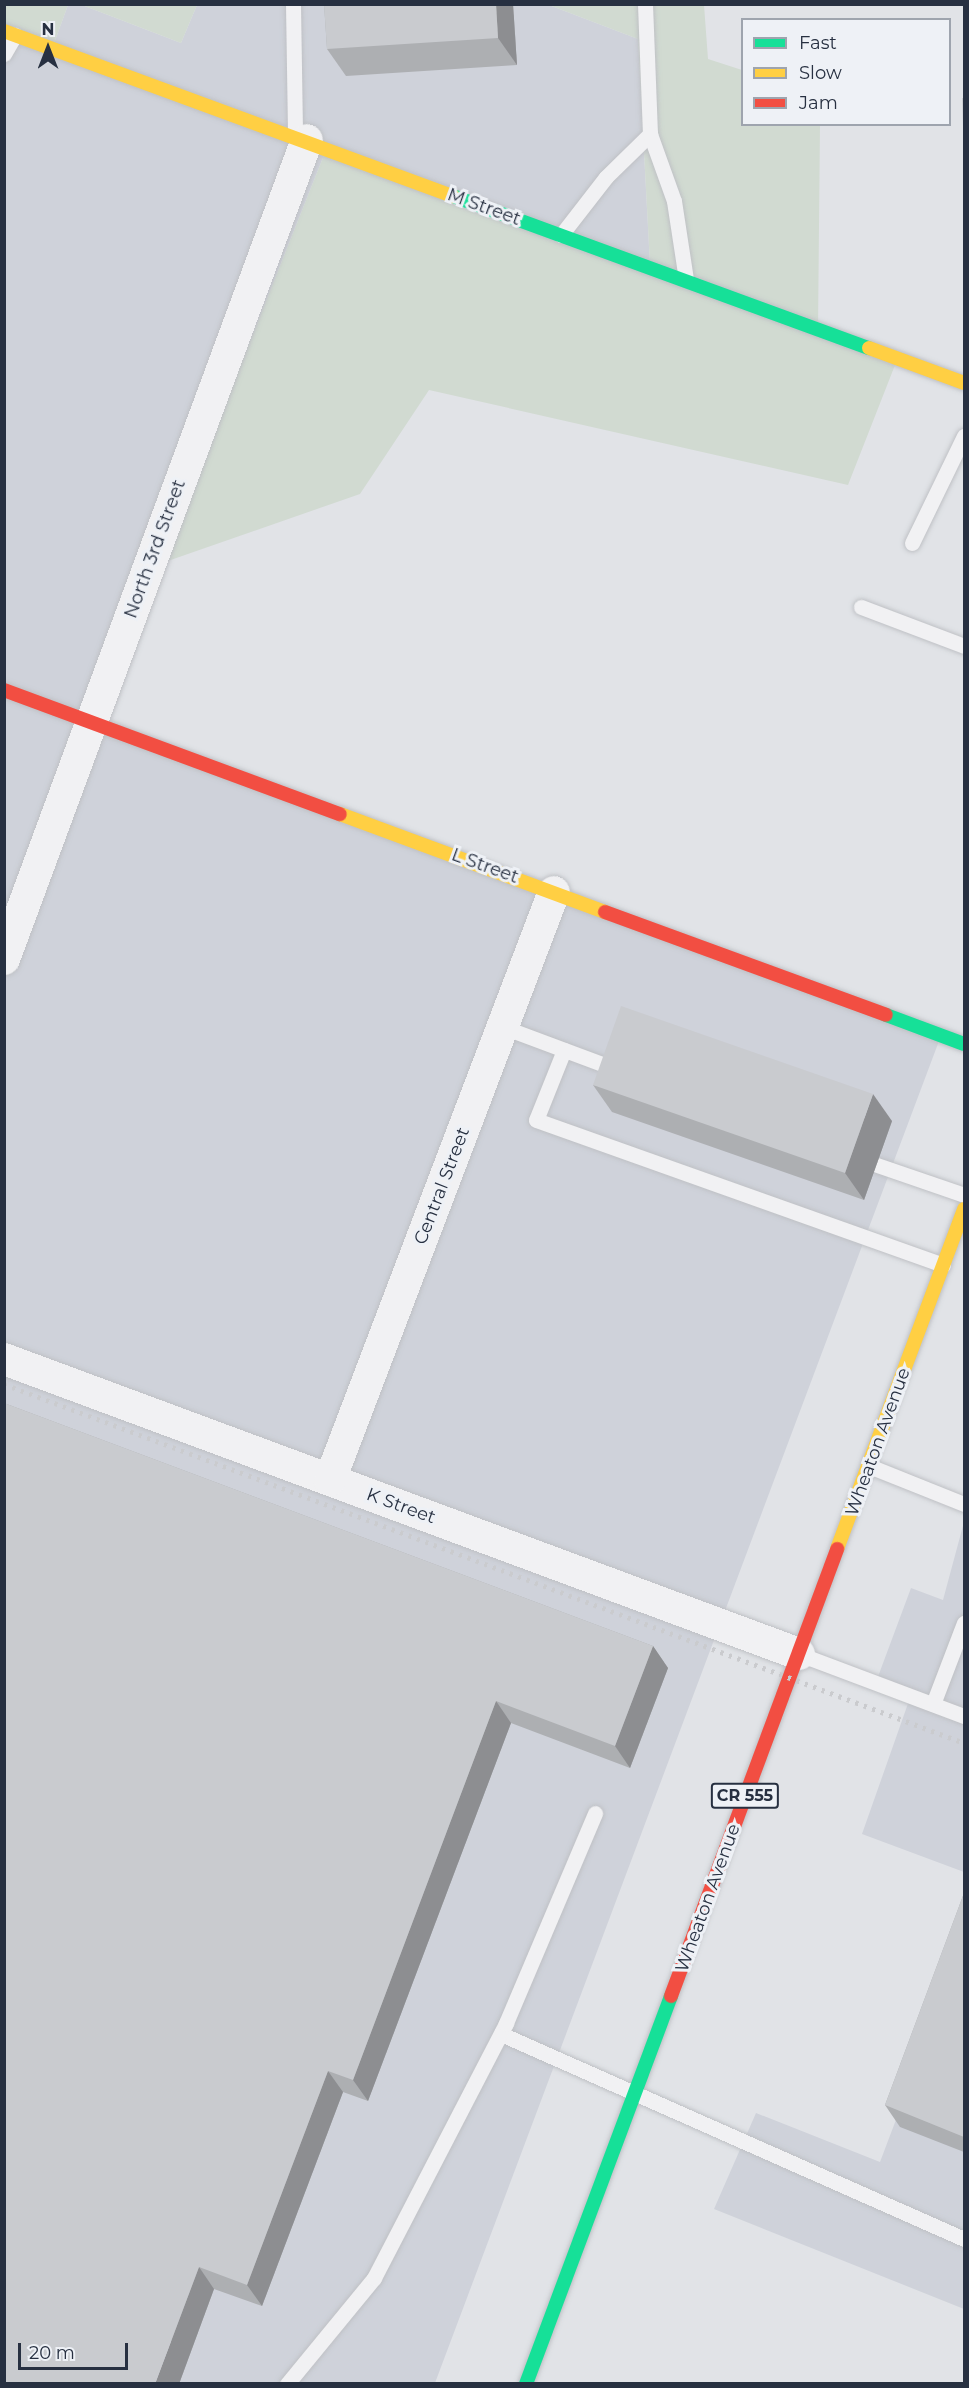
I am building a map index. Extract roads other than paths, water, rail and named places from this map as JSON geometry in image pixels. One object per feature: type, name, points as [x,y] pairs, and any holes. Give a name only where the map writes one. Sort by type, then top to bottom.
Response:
[{"type":"street","name":"M Street","points":[[10,33],[686,279],[964,383]]},
{"type":"street","name":"North 3rd Street","points":[[4,959],[301,138]]},
{"type":"street","name":"L Street","points":[[4,690],[964,1044]]},
{"type":"street","name":"Central Street","points":[[330,1480],[554,892]]},
{"type":"street","name":"Wheaton Avenue","points":[[526,2384],[964,1209]]},
{"type":"street","name":"K Street","points":[[4,1359],[799,1654]]},
{"type":"lane","points":[[293,4],[301,138]]},
{"type":"lane","points":[[645,4],[650,134],[674,201],[686,279]]},
{"type":"lane","points":[[4,54],[10,33]]},
{"type":"lane","points":[[561,235],[606,177],[650,134]]},
{"type":"lane","points":[[912,543],[964,436]]},
{"type":"lane","points":[[861,607],[964,646]]},
{"type":"lane","points":[[503,1027],[626,1073]]},
{"type":"lane","points":[[564,1050],[536,1120],[943,1265]]},
{"type":"lane","points":[[877,1165],[964,1195]]},
{"type":"lane","points":[[869,1466],[964,1504]]},
{"type":"lane","points":[[933,1704],[964,1623]]},
{"type":"lane","points":[[799,1654],[964,1716]]},
{"type":"lane","points":[[287,2384],[374,2278],[501,2034],[595,1813]]},
{"type":"lane","points":[[501,2034],[964,2238]]},
{"type":"railway","points":[[4,1384],[964,1743]]}]
